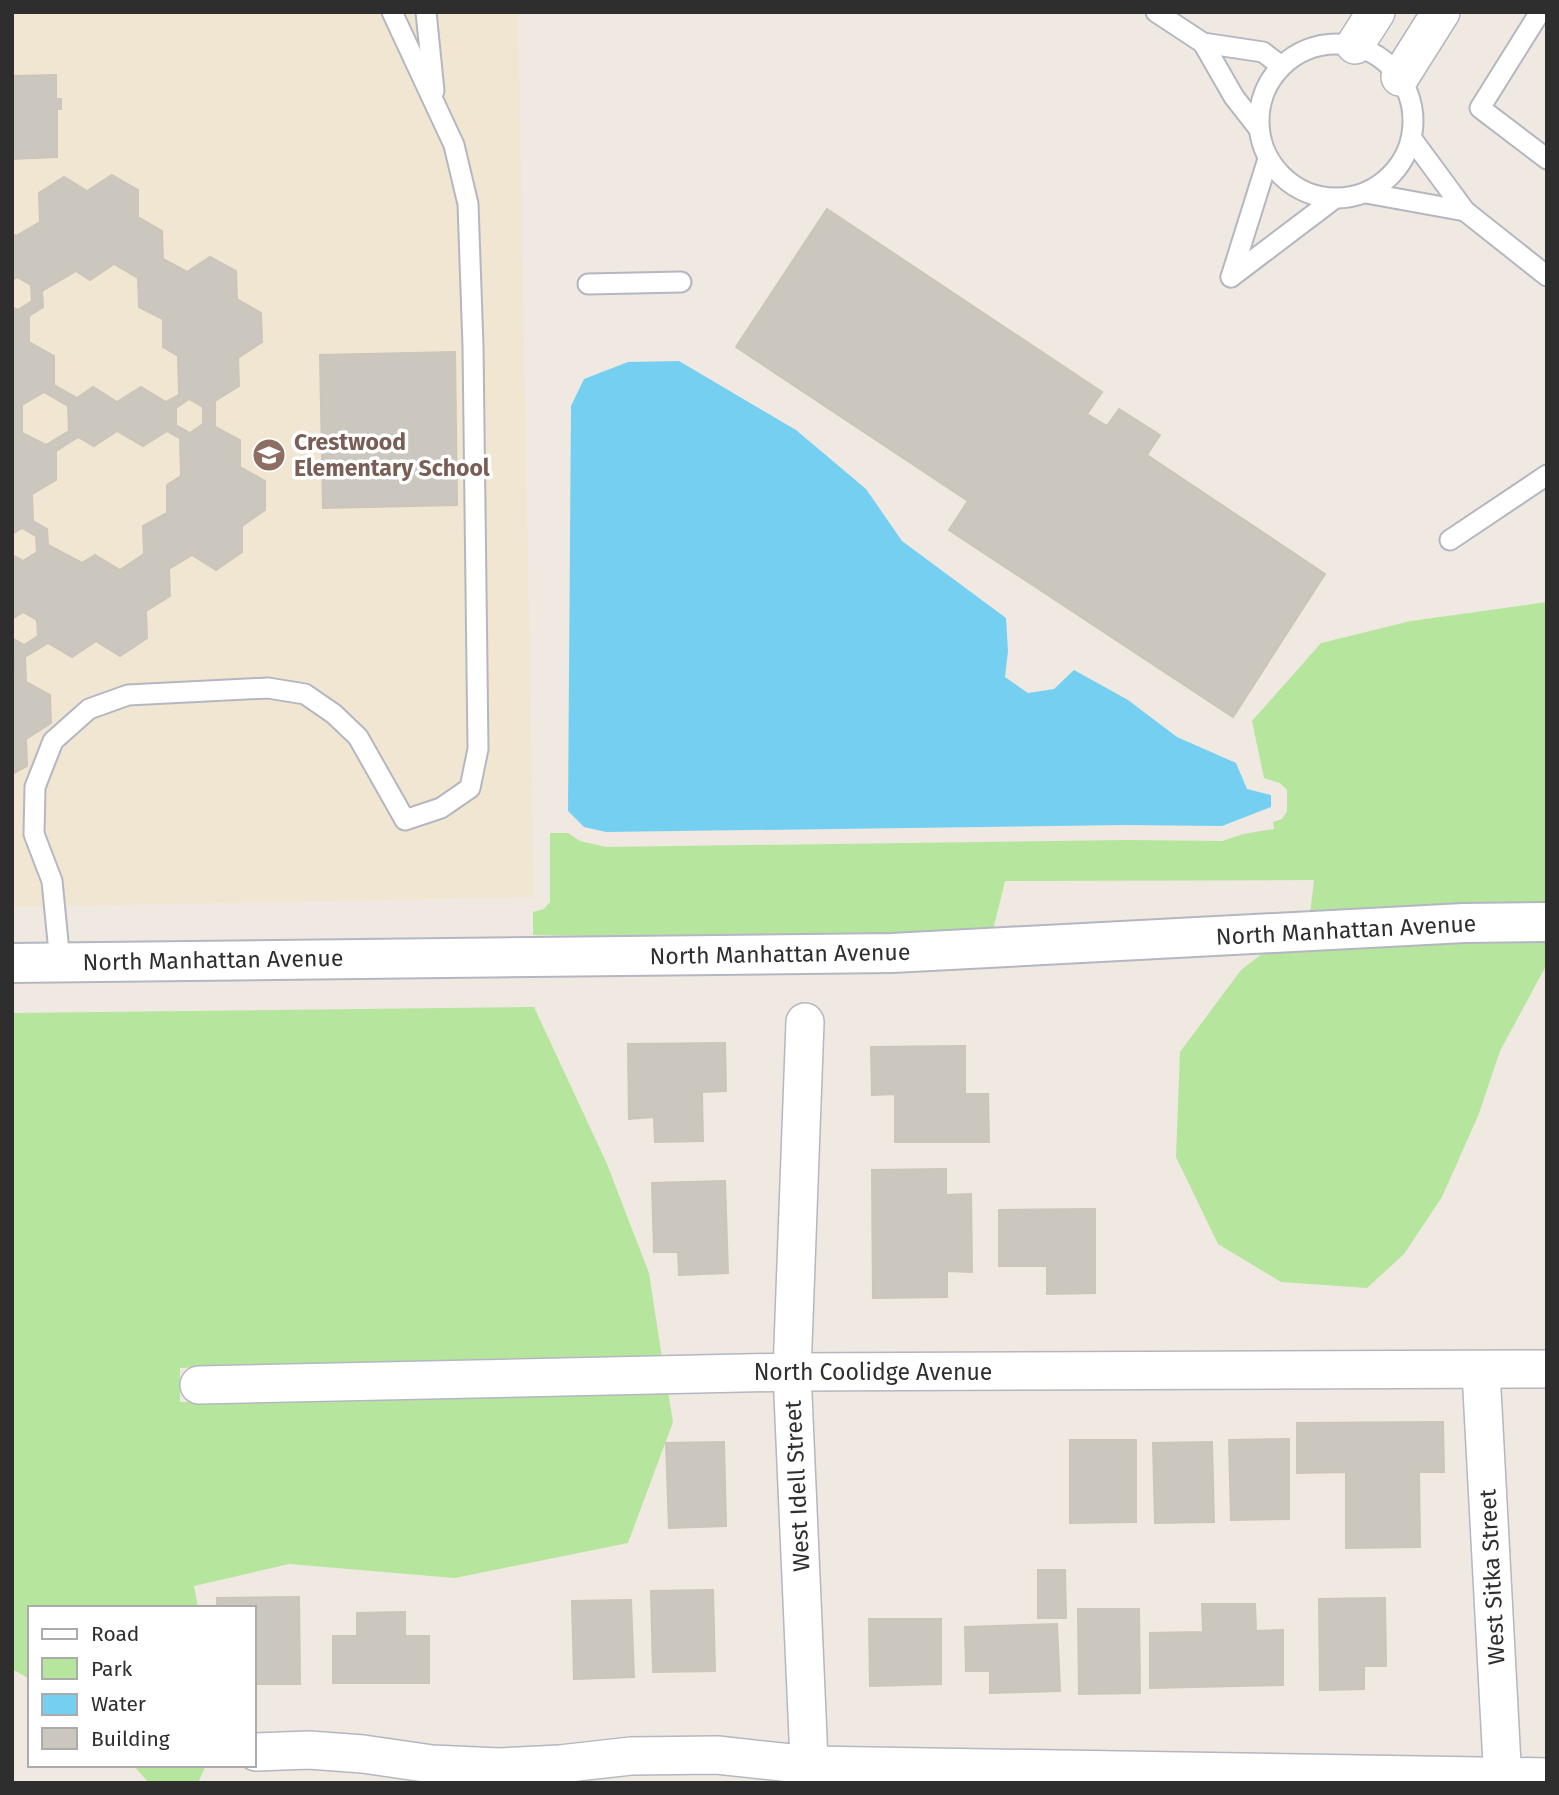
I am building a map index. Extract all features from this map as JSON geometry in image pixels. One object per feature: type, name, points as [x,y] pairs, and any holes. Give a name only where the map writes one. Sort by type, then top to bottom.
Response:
[{"type":"street","points":[[1354,45],[1376,12]]},
{"type":"street","points":[[1400,77],[1441,12]]},
{"type":"street","name":"North Manhattan Avenue","points":[[12,963],[892,953],[1464,923],[1547,922]]},
{"type":"street","name":"West Idell Street","points":[[806,1022],[792,1372],[810,1774]]},
{"type":"street","name":"North Coolidge Avenue","points":[[199,1385],[792,1372],[1547,1369]]},
{"type":"street","name":"West Sitka Street","points":[[1481,1371],[1503,1780]]},
{"type":"street","points":[[256,1752],[309,1750],[363,1754],[432,1764],[499,1767],[631,1756],[718,1755],[810,1774],[1503,1780],[1547,1777]]},
{"type":"lane","points":[[61,962],[52,881],[34,834],[35,788],[53,741],[89,709],[128,695],[268,688],[305,694],[334,714],[358,737],[405,820],[441,808],[470,788],[478,749],[474,346],[468,204],[454,145],[392,12]]},
{"type":"lane","points":[[426,12],[435,106]]},
{"type":"lane","points":[[1156,12],[1203,43],[1263,52],[1281,66]]},
{"type":"lane","points":[[1540,12],[1480,108],[1547,159]]},
{"type":"lane","points":[[1203,43],[1234,97],[1259,130]]},
{"type":"lane","points":[[1366,194],[1387,180],[1403,161],[1412,139],[1410,96],[1400,77],[1380,57],[1354,45],[1328,43],[1303,51],[1281,66],[1267,85],[1260,106],[1259,130],[1262,145],[1268,159],[1285,180],[1308,194],[1334,199],[1366,194],[1465,211]]},
{"type":"lane","points":[[1412,139],[1465,211],[1547,276]]},
{"type":"lane","points":[[1268,159],[1231,277],[1334,199]]},
{"type":"lane","points":[[588,284],[681,282]]},
{"type":"lane","points":[[1450,540],[1547,475]]},
{"type":"shaded area","name":"Crestwood Elementary School","points":[[12,12],[518,12],[534,897],[12,907]]},
{"type":"green space","points":[[1547,602],[1547,905],[1310,914],[1314,880],[1005,881],[993,930],[763,937],[533,935],[533,912],[544,909],[550,902],[550,833],[568,833],[580,841],[606,847],[1222,841],[1274,829],[1273,822],[1282,819],[1287,811],[1287,790],[1280,783],[1264,778],[1252,721],[1321,643],[1411,621]]},
{"type":"green space","points":[[1547,939],[1547,964],[1500,1051],[1478,1116],[1442,1197],[1404,1254],[1367,1288],[1281,1282],[1218,1244],[1176,1157],[1180,1052],[1241,970],[1267,950],[1464,940]]},
{"type":"green space","points":[[534,1007],[607,1164],[649,1273],[662,1358],[180,1368],[180,1402],[668,1392],[673,1422],[628,1543],[455,1578],[289,1564],[194,1586],[198,1606],[28,1606],[28,1678],[12,1669],[12,1013]]},
{"type":"green space","points":[[135,1767],[205,1767],[198,1783],[149,1783]]},
{"type":"water","points":[[679,361],[796,430],[866,489],[902,541],[1006,618],[1008,651],[1005,677],[1028,693],[1054,689],[1074,670],[1128,700],[1177,737],[1236,763],[1247,789],[1271,795],[1271,807],[1222,826],[606,832],[584,827],[568,811],[571,406],[584,379],[628,362]]},
{"type":"building","points":[[56,75],[56,99],[61,99],[61,109],[57,109],[57,157],[12,159],[12,76]]},
{"type":"building","points":[[112,175],[138,190],[138,217],[162,231],[163,259],[187,272],[210,257],[236,271],[237,299],[261,313],[262,342],[238,358],[239,386],[215,401],[215,427],[240,440],[240,467],[265,481],[265,510],[242,526],[242,552],[216,570],[192,555],[169,569],[170,596],[146,611],[147,638],[120,656],[96,641],[72,657],[48,643],[25,657],[26,682],[50,695],[51,723],[26,739],[27,766],[12,774],[12,680],[15,679],[12,638],[24,645],[38,636],[37,620],[23,612],[12,619],[12,555],[23,561],[37,552],[36,536],[22,528],[12,534],[12,307],[18,310],[32,301],[31,285],[17,277],[12,280],[12,234],[16,236],[40,222],[39,193],[64,177],[87,191]],"holes":[[[114,264],[138,278],[139,307],[163,319],[163,347],[178,356],[179,395],[166,402],[141,387],[117,402],[93,387],[77,398],[54,385],[54,356],[29,342],[29,316],[43,307],[42,291],[76,271],[90,280]],[[44,392],[68,406],[69,431],[46,445],[22,433],[22,405]],[[189,399],[203,407],[203,424],[190,433],[176,425],[176,408]],[[117,431],[143,446],[167,431],[180,438],[181,476],[167,485],[167,513],[143,526],[144,554],[120,570],[95,555],[82,563],[48,545],[47,529],[33,521],[32,494],[56,480],[56,451],[78,437],[94,446]]]},
{"type":"building","points":[[827,209],[1102,392],[1087,414],[1107,426],[1119,409],[1160,435],[1147,455],[1325,574],[1233,717],[949,530],[968,501],[736,347]]},
{"type":"building","points":[[455,352],[457,505],[323,508],[320,355]]},
{"type":"building","points":[[725,1043],[726,1091],[702,1092],[703,1141],[655,1142],[654,1117],[629,1119],[628,1044]]},
{"type":"building","points":[[965,1046],[965,1094],[988,1094],[989,1142],[895,1142],[895,1094],[872,1095],[871,1047]]},
{"type":"building","points":[[946,1169],[946,1195],[971,1194],[972,1272],[947,1271],[947,1297],[873,1298],[872,1170]]},
{"type":"building","points":[[725,1181],[728,1273],[679,1275],[678,1252],[654,1252],[652,1183]]},
{"type":"building","points":[[1095,1209],[1095,1293],[1047,1294],[1047,1266],[999,1266],[999,1210]]},
{"type":"building","points":[[1443,1422],[1444,1472],[1419,1472],[1420,1547],[1346,1548],[1346,1472],[1297,1473],[1297,1423]]},
{"type":"building","points":[[1289,1439],[1289,1519],[1231,1520],[1229,1440]]},
{"type":"building","points":[[1070,1440],[1136,1440],[1136,1522],[1070,1523]]},
{"type":"building","points":[[724,1442],[726,1526],[669,1528],[666,1443]]},
{"type":"building","points":[[1212,1442],[1214,1522],[1155,1523],[1153,1443]]},
{"type":"building","points":[[1038,1570],[1065,1570],[1066,1618],[1038,1618]]},
{"type":"building","points":[[713,1590],[715,1671],[653,1672],[651,1591]]},
{"type":"building","points":[[299,1597],[300,1684],[256,1684],[256,1606],[217,1606],[217,1598]]},
{"type":"building","points":[[1385,1598],[1386,1666],[1364,1666],[1364,1689],[1320,1690],[1319,1599]]},
{"type":"building","points":[[631,1600],[634,1677],[574,1679],[572,1601]]},
{"type":"building","points":[[1202,1604],[1255,1604],[1256,1631],[1283,1630],[1283,1685],[1150,1688],[1150,1633],[1203,1632]]},
{"type":"building","points":[[1078,1609],[1139,1609],[1140,1693],[1079,1694]]},
{"type":"building","points":[[405,1612],[405,1636],[429,1636],[429,1683],[333,1683],[333,1636],[357,1636],[357,1613]]},
{"type":"building","points":[[869,1619],[941,1619],[941,1684],[870,1686]]},
{"type":"building","points":[[1057,1624],[1060,1691],[990,1693],[990,1671],[966,1671],[965,1627]]},
{"type":"place","name":"Crestwood Elementary School","points":[[269,455]]}]
